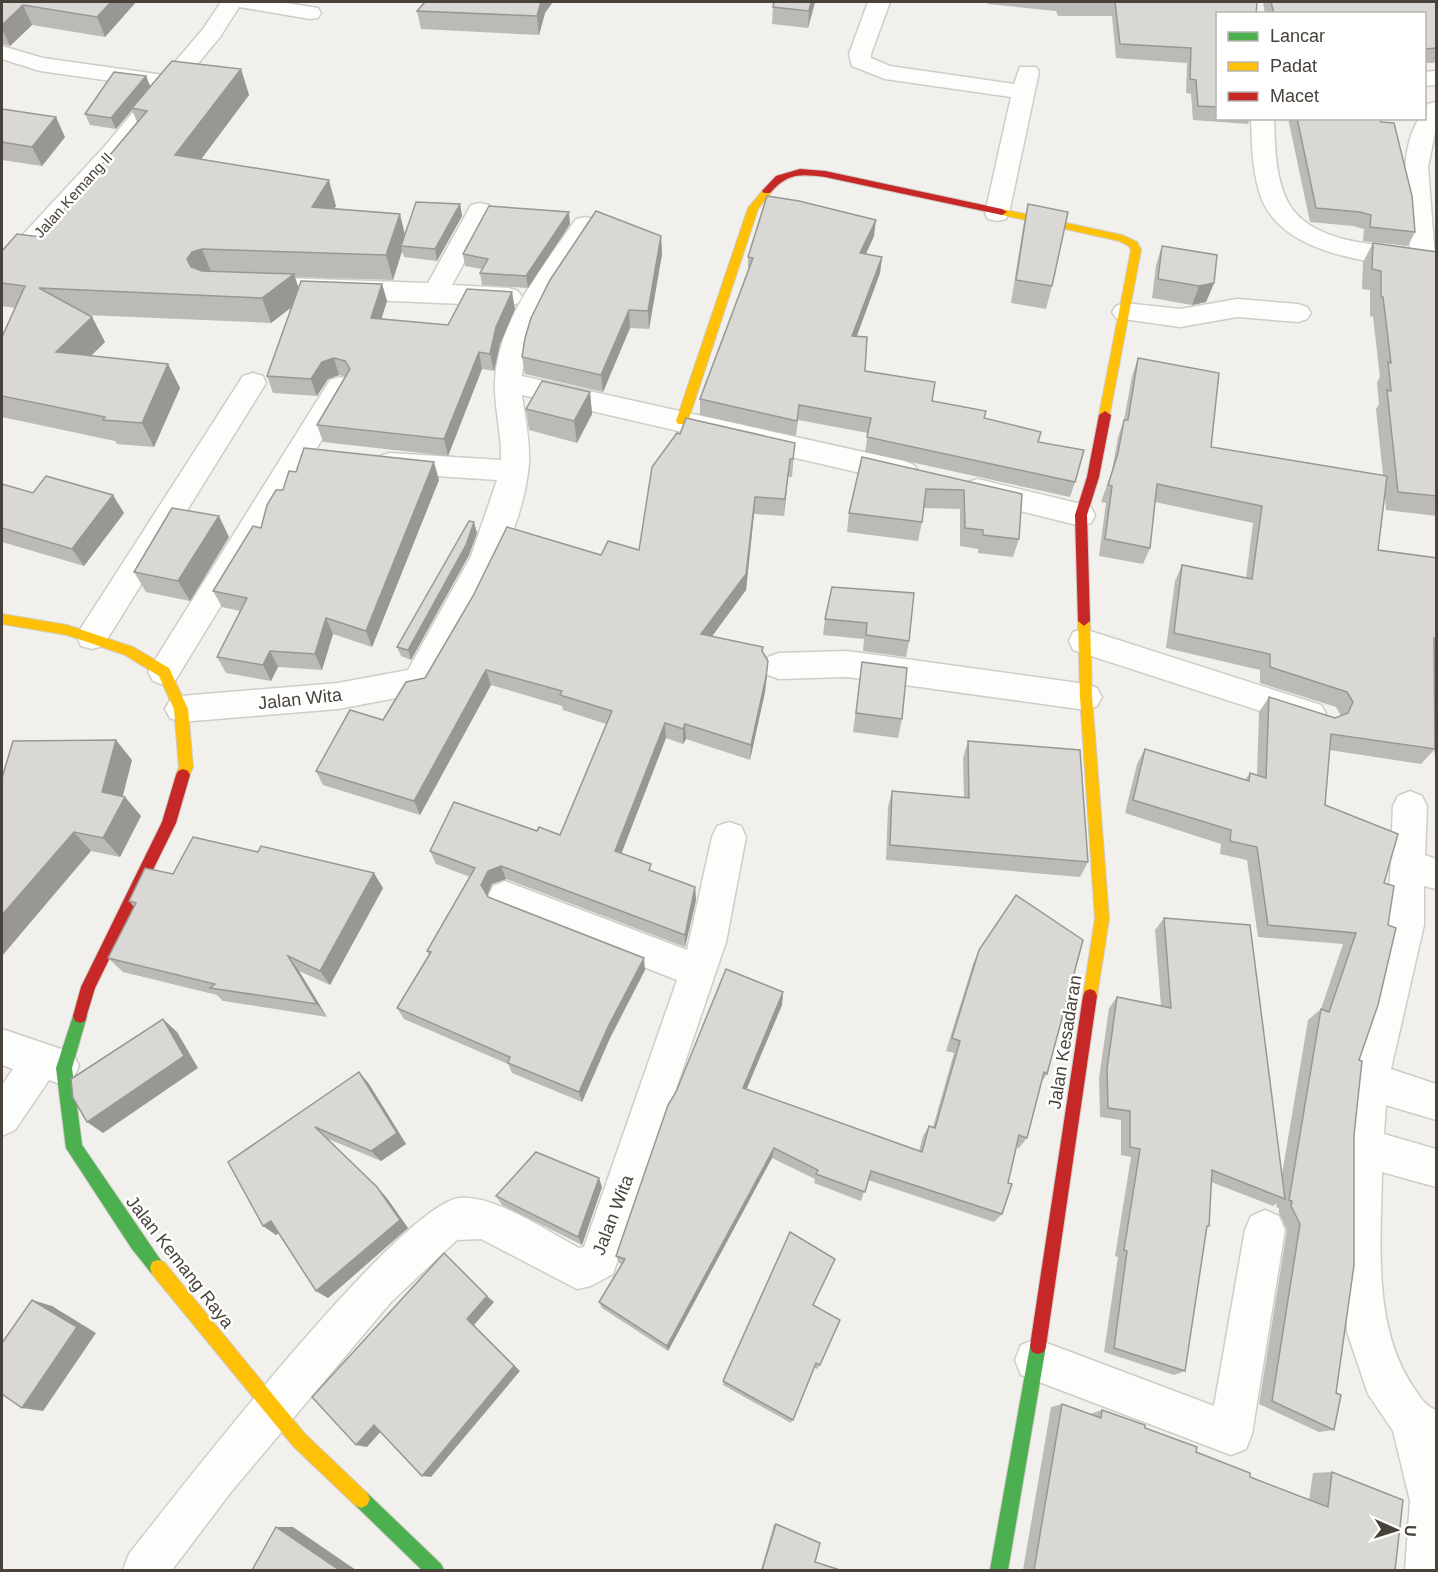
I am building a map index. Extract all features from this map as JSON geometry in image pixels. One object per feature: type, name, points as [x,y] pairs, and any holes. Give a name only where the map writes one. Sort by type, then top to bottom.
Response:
[{"type":"street","name":"Jalan Kemang II","points":[[2,272],[112,152],[212,32],[231,2]]},
{"type":"street","points":[[244,2],[310,13]]},
{"type":"street","points":[[682,421],[753,208],[778,177],[798,171],[825,174],[997,213],[1026,82],[885,72],[868,66],[861,61],[860,54],[879,2]]},
{"type":"street","points":[[2,52],[40,64],[170,81]]},
{"type":"street","points":[[1262,120],[1265,164],[1273,195],[1279,210],[1288,220],[1305,234],[1349,247],[1430,260],[1416,167],[1422,133],[1437,108],[1426,94]]},
{"type":"street","points":[[435,293],[480,211]]},
{"type":"street","name":"Jalan Kesadaran","points":[[997,213],[1122,238],[1133,244],[1136,250],[1093,477],[1081,515],[1086,697],[1102,919],[1036,1360],[999,1570]]},
{"type":"street","points":[[368,460],[429,467],[514,471],[508,382],[511,364],[535,299],[585,225]]},
{"type":"street","points":[[224,285],[535,299]]},
{"type":"street","points":[[1125,312],[1180,318],[1237,309],[1298,313]]},
{"type":"street","points":[[508,382],[925,477]]},
{"type":"street","points":[[92,637],[253,383]]},
{"type":"street","points":[[2,619],[92,637],[129,651],[164,672],[312,453],[340,387]]},
{"type":"street","name":"Jalan Wita","points":[[181,709],[339,696],[400,683],[417,684],[474,584],[500,525],[514,471]]},
{"type":"street","points":[[958,485],[1081,515]]},
{"type":"street","points":[[1084,641],[1324,718]]},
{"type":"street","points":[[779,666],[847,664],[1086,697]]},
{"type":"street","name":"Jalan Kemang Raya","points":[[164,672],[181,709],[186,767],[169,823],[52,1064],[74,1148],[138,1243],[275,1408],[298,1440],[435,1570]]},
{"type":"street","points":[[1410,806],[1422,870],[1406,925],[1370,1082],[1364,1147],[1361,1261],[1368,1332],[1383,1379],[1424,1427],[1432,1501],[1427,1570]]},
{"type":"street","name":"Jalan Wita","points":[[275,1408],[377,1288],[443,1226],[458,1218],[485,1220],[577,1269],[591,1266],[599,1260],[708,942],[729,837]]},
{"type":"street","points":[[505,897],[698,971]]},
{"type":"street","points":[[2,1047],[52,1064],[2,1117]]},
{"type":"street","points":[[1370,1082],[1437,1102]]},
{"type":"street","points":[[1364,1147],[1437,1168]]},
{"type":"street","points":[[1036,1360],[1231,1434],[1265,1230]]},
{"type":"street","points":[[145,1570],[216,1478],[275,1408]]},
{"type":"building","points":[[2,2],[111,2],[97,17],[23,5],[2,25]]},
{"type":"building","points":[[425,2],[541,2],[537,16],[417,11]]},
{"type":"building","points":[[774,2],[811,2],[809,11],[773,7]]},
{"type":"building","points":[[1115,2],[1257,2],[1256,12],[1216,12],[1216,107],[1198,106],[1196,80],[1190,79],[1191,48],[1120,44]]},
{"type":"building","points":[[1271,2],[1437,2],[1437,48],[1426,49],[1426,12],[1274,12]]},
{"type":"building","points":[[172,61],[241,69],[175,155],[329,180],[312,207],[400,214],[386,255],[202,249],[192,252],[187,259],[191,267],[202,271],[294,274],[262,298],[39,288],[92,317],[56,352],[168,364],[142,423],[103,420],[105,417],[2,396],[2,337],[25,286],[2,283],[2,251],[17,234],[41,237],[147,111],[132,108]]},
{"type":"building","points":[[114,72],[146,76],[111,118],[85,114]]},
{"type":"building","points":[[2,109],[56,117],[32,147],[2,142]]},
{"type":"building","points":[[1297,120],[1381,120],[1381,122],[1394,123],[1412,196],[1415,232],[1370,227],[1371,215],[1360,212],[1316,208]]},
{"type":"building","points":[[767,196],[799,201],[876,220],[860,253],[882,257],[852,336],[867,337],[865,371],[935,382],[932,401],[986,411],[984,418],[1041,432],[1038,442],[1084,450],[1075,482],[867,437],[871,418],[799,405],[797,421],[700,399],[753,258],[748,257]]},
{"type":"building","points":[[416,202],[460,204],[435,249],[401,246]]},
{"type":"building","points":[[1028,204],[1068,212],[1052,286],[1016,280]]},
{"type":"building","points":[[489,206],[569,212],[526,276],[480,273],[488,259],[463,254]]},
{"type":"building","points":[[596,211],[661,236],[648,311],[629,310],[601,375],[522,357],[531,318],[550,280]]},
{"type":"building","points":[[1373,243],[1437,252],[1437,496],[1398,492],[1387,390],[1391,391],[1388,362],[1391,363],[1383,297],[1381,297],[1381,271],[1372,269]]},
{"type":"building","points":[[1162,246],[1217,255],[1214,283],[1199,286],[1158,279]]},
{"type":"building","points":[[301,281],[382,284],[371,318],[448,325],[467,289],[512,292],[496,327],[490,354],[479,352],[444,439],[317,425],[350,369],[345,361],[334,358],[322,362],[311,379],[267,376]]},
{"type":"building","points":[[1138,358],[1219,373],[1211,447],[1387,476],[1378,550],[1437,558],[1437,639],[1434,638],[1435,749],[1331,734],[1325,805],[1398,834],[1384,883],[1394,886],[1388,925],[1396,928],[1378,1005],[1359,1060],[1362,1061],[1354,1135],[1354,1265],[1336,1393],[1341,1395],[1334,1430],[1272,1401],[1300,1224],[1291,1206],[1292,1201],[1289,1200],[1321,1009],[1329,1012],[1356,933],[1268,925],[1257,847],[1230,841],[1231,830],[1133,800],[1145,749],[1249,781],[1250,773],[1266,778],[1269,697],[1335,718],[1348,713],[1353,702],[1347,692],[1270,667],[1270,654],[1174,633],[1182,565],[1252,579],[1262,506],[1157,484],[1150,548],[1105,539],[1112,486],[1108,485],[1118,453],[1124,420],[1128,420]]},
{"type":"building","points":[[542,381],[590,392],[574,421],[526,409]]},
{"type":"building","points":[[686,418],[795,443],[793,459],[790,459],[785,499],[755,497],[746,574],[701,634],[763,647],[762,651],[768,661],[751,745],[685,724],[683,729],[665,723],[615,851],[651,864],[649,870],[695,887],[685,935],[501,866],[488,871],[481,885],[488,897],[644,958],[608,1027],[579,1092],[508,1063],[510,1057],[397,1008],[431,952],[427,951],[475,868],[430,851],[454,802],[537,831],[539,827],[560,835],[612,711],[560,695],[562,691],[486,670],[414,801],[316,771],[350,710],[383,720],[406,682],[425,678],[473,596],[507,527],[601,555],[608,541],[639,550],[652,467],[677,433],[680,434]]},
{"type":"building","points":[[304,448],[434,462],[366,631],[326,618],[315,654],[270,651],[263,665],[217,657],[247,598],[213,591],[253,526],[261,528],[267,505],[276,490],[283,490],[289,471],[296,472]]},
{"type":"building","points":[[862,457],[1022,494],[1019,539],[983,535],[983,530],[965,528],[964,490],[926,489],[922,522],[849,513]]},
{"type":"building","points":[[46,476],[113,495],[72,549],[2,528],[2,484],[33,493]]},
{"type":"building","points":[[172,508],[219,516],[178,581],[134,572]]},
{"type":"building","points":[[469,521],[474,522],[466,545],[408,650],[397,647]]},
{"type":"building","points":[[832,587],[914,593],[909,641],[866,635],[867,623],[825,619]]},
{"type":"building","points":[[862,662],[907,668],[902,719],[856,713]]},
{"type":"building","points":[[116,740],[102,792],[125,797],[103,838],[74,832],[2,915],[2,778],[13,741]]},
{"type":"building","points":[[968,741],[1080,750],[1088,862],[890,845],[892,791],[969,798]]},
{"type":"building","points":[[193,837],[258,852],[261,846],[374,873],[320,971],[288,956],[317,1004],[210,988],[215,984],[108,958],[136,903],[129,901],[145,868],[173,874]]},
{"type":"building","points":[[1016,895],[1083,940],[1047,1074],[1044,1072],[1027,1138],[1019,1135],[1008,1183],[1012,1184],[1002,1214],[871,1171],[865,1192],[816,1174],[818,1170],[774,1148],[667,1346],[599,1302],[625,1259],[616,1256],[668,1105],[676,1092],[726,969],[783,992],[743,1088],[922,1152],[929,1126],[935,1128],[960,1041],[952,1038],[979,950]]},
{"type":"building","points":[[1164,918],[1250,925],[1285,1199],[1212,1170],[1209,1226],[1207,1226],[1185,1371],[1114,1348],[1127,1251],[1124,1250],[1140,1149],[1130,1147],[1130,1111],[1108,1108],[1107,1069],[1117,997],[1171,1008]]},
{"type":"building","points":[[163,1019],[184,1056],[87,1122],[73,1098],[71,1079]]},
{"type":"building","points":[[359,1072],[397,1133],[371,1151],[315,1127],[377,1187],[400,1220],[316,1291],[271,1221],[263,1226],[228,1162]]},
{"type":"building","points":[[536,1152],[599,1178],[578,1237],[496,1196]]},
{"type":"building","points":[[790,1232],[835,1259],[813,1305],[840,1320],[820,1365],[816,1363],[793,1420],[723,1381]]},
{"type":"building","points":[[444,1253],[487,1296],[467,1319],[514,1366],[422,1476],[374,1425],[356,1445],[312,1397]]},
{"type":"building","points":[[32,1300],[77,1327],[22,1408],[2,1394],[2,1343]]},
{"type":"building","points":[[1062,1404],[1101,1418],[1102,1410],[1145,1425],[1145,1428],[1197,1447],[1196,1452],[1250,1473],[1250,1477],[1328,1507],[1332,1472],[1403,1500],[1395,1570],[1034,1570]]},
{"type":"building","points":[[776,1524],[820,1543],[815,1562],[840,1570],[762,1570]]},
{"type":"building","points":[[276,1527],[339,1570],[252,1570]]},
{"type":"traffic: fast","points":[[80,1016],[64,1068],[74,1148],[138,1243],[158,1268]]},
{"type":"traffic: fast","points":[[999,1570],[1038,1346]]},
{"type":"traffic: fast","points":[[361,1499],[435,1570]]},
{"type":"traffic: slow","points":[[682,421],[753,208],[767,191]]},
{"type":"traffic: slow","points":[[1002,212],[1122,238],[1133,244],[1136,250],[1105,415]]},
{"type":"traffic: slow","points":[[2,619],[67,630],[129,651],[164,672],[181,709],[186,767],[183,775]]},
{"type":"traffic: slow","points":[[1084,621],[1086,697],[1102,919],[1090,996]]},
{"type":"traffic: slow","points":[[158,1268],[299,1440],[361,1499]]},
{"type":"traffic: jam","points":[[767,191],[786,175],[807,172],[1002,212]]},
{"type":"traffic: jam","points":[[1084,621],[1081,515],[1093,477],[1105,415]]},
{"type":"traffic: jam","points":[[80,1016],[88,987],[169,823],[183,775]]},
{"type":"traffic: jam","points":[[1038,1346],[1090,996]]}]
